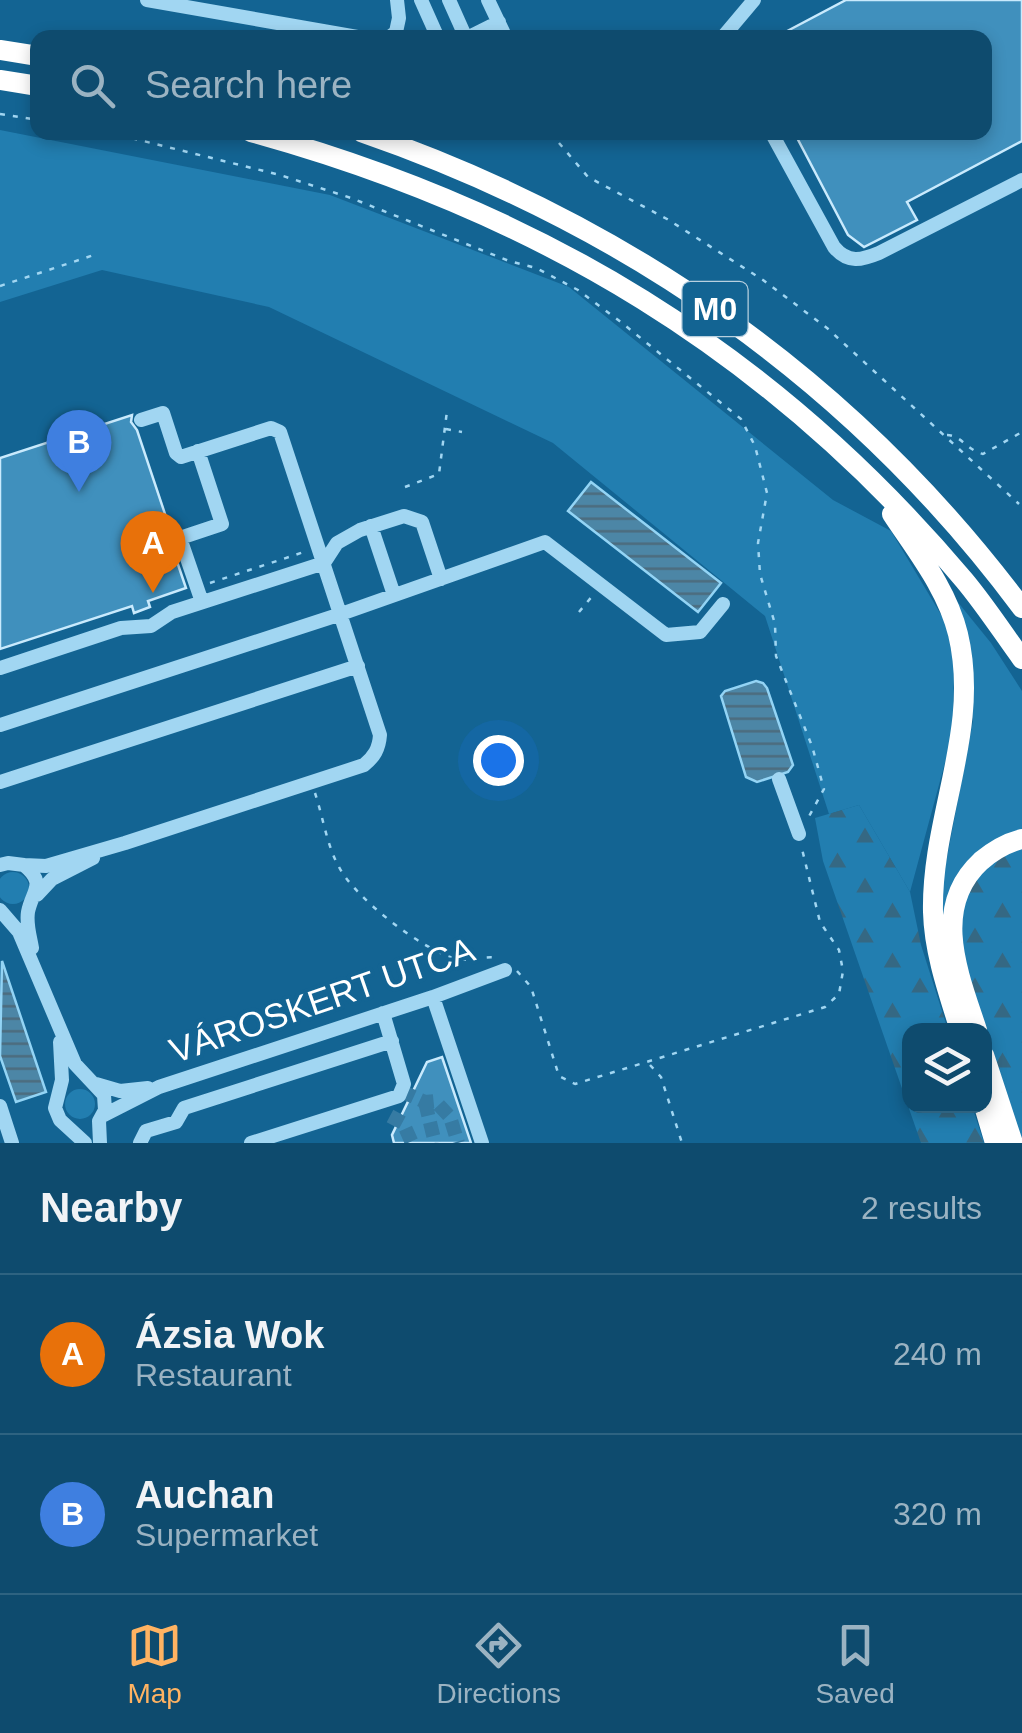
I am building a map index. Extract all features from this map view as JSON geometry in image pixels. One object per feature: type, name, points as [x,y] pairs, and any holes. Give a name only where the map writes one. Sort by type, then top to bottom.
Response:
[{"type":"highway","points":[[0,50],[30,55]]},
{"type":"highway","points":[[0,80],[30,85]]},
{"type":"highway","name":"M0","points":[[279,140],[427,190],[508,225],[598,271],[684,324],[735,362],[870,479],[967,584],[1022,659]]},
{"type":"highway","name":"M0","points":[[383,140],[540,205],[644,262],[735,323],[855,422],[909,474],[949,516],[1022,608]]},
{"type":"highway","points":[[870,479],[946,598],[963,664],[965,709],[941,841],[933,913],[946,988],[958,1023]]},
{"type":"highway","points":[[974,1023],[956,968],[952,914],[972,870],[993,850],[1022,838]]},
{"type":"highway","points":[[992,1079],[1013,1143]]},
{"type":"highway","points":[[986,1113],[996,1143]]},
{"type":"street","points":[[146,0],[306,30]]},
{"type":"street","points":[[396,30],[397,0]]},
{"type":"street","points":[[421,0],[434,30]]},
{"type":"street","points":[[449,0],[463,30]]},
{"type":"street","points":[[488,0],[502,30]]},
{"type":"street","points":[[729,30],[754,0]]},
{"type":"street","points":[[483,30],[499,22]]},
{"type":"street","points":[[775,140],[834,248],[850,260],[879,252],[1022,180]]},
{"type":"street","points":[[0,866],[46,866],[126,843],[364,765],[374,757],[379,745],[380,736],[358,666],[280,432],[271,428],[178,456],[162,413],[141,420]]},
{"type":"street","points":[[198,452],[222,524],[180,538],[199,594]]},
{"type":"street","points":[[0,668],[120,628],[151,626],[199,594],[324,563],[337,543],[371,526],[404,516],[422,522],[441,578]]},
{"type":"street","points":[[371,526],[394,595]]},
{"type":"street","points":[[0,725],[341,614],[545,542],[666,635],[700,632],[723,604]]},
{"type":"street","points":[[0,782],[358,666]]},
{"type":"street","points":[[779,779],[799,834]]},
{"type":"street","points":[[1,911],[16,913],[33,901],[52,878],[126,843]]},
{"type":"street","points":[[24,866],[34,875],[28,926],[34,962]]},
{"type":"street","points":[[1,911],[18,928],[79,1072],[93,1082],[106,1102],[100,1119],[100,1143]]},
{"type":"street","name":"VÁROSKERT UTCA","points":[[100,1119],[159,1087],[433,997],[502,964]]},
{"type":"street","points":[[433,997],[482,1143]]},
{"type":"street","points":[[250,1143],[399,1096],[404,1084],[383,1013]]},
{"type":"street","points":[[57,1027],[62,1072],[54,1101],[56,1114],[86,1143]]},
{"type":"street","points":[[140,1143],[146,1131],[176,1122],[184,1108],[392,1041]]},
{"type":"street","points":[[283,1046],[292,1073]]},
{"type":"street","points":[[60,1088],[77,1078],[93,1082]]},
{"type":"street","name":"VÁROSKERT UTCA","points":[[93,1082],[120,1091],[159,1087]]},
{"type":"street","points":[[175,1082],[184,1108]]},
{"type":"street","points":[[0,1106],[12,1143]]},
{"type":"street","points":[[71,1128],[89,1128],[100,1119]]},
{"type":"path","points":[[0,114],[30,119]]},
{"type":"path","points":[[139,140],[280,175],[352,198],[509,261],[536,268],[593,300],[741,419],[756,446],[767,493],[758,544],[760,574],[775,624],[776,656],[812,746],[824,789],[799,834],[820,922],[839,950],[843,984],[840,994],[824,1007],[575,1084],[559,1076],[530,987],[520,971],[486,956],[459,960],[436,952],[363,898],[338,866],[312,782]]},
{"type":"path","points":[[558,140],[588,178],[667,219],[763,280],[828,328],[1019,504]]},
{"type":"path","points":[[0,286],[98,254]]},
{"type":"path","points":[[405,487],[438,474],[447,411]]},
{"type":"path","points":[[445,428],[462,432]]},
{"type":"path","points":[[946,436],[953,435],[982,454],[1022,432]]},
{"type":"path","points":[[199,594],[319,547]]},
{"type":"path","points":[[578,612],[601,587]]},
{"type":"path","points":[[649,1064],[661,1076],[682,1143]]},
{"type":"green space","points":[[0,130],[30,136],[30,140],[51,140],[330,195],[569,287],[833,500],[891,531],[946,623],[954,665],[953,733],[910,892],[859,805],[829,814],[765,616],[553,443],[269,307],[102,270],[0,302]]},
{"type":"green space","points":[[952,595],[991,643],[1022,691],[1022,831],[989,846],[969,862],[942,918],[940,894],[973,721],[970,654]]},
{"type":"green space","points":[[859,805],[910,892],[921,945],[946,1023],[902,1023],[902,1088],[823,861],[815,818]]},
{"type":"green space","points":[[1022,843],[1022,1142],[992,1051],[992,1023],[983,1023],[963,963],[961,902],[974,875]]},
{"type":"green space","points":[[7,873],[19,873],[28,882],[28,894],[19,903],[7,903],[-1,895],[-1,881]]},
{"type":"green space","points":[[80,1089],[90,1094],[95,1104],[90,1114],[80,1119],[70,1114],[65,1104],[70,1094]]},
{"type":"green space","points":[[911,1113],[974,1113],[984,1143],[921,1143]]},
{"type":"shaded area","points":[[591,482],[721,583],[698,612],[568,511]]},
{"type":"shaded area","points":[[756,681],[767,688],[793,765],[788,772],[757,782],[746,777],[721,696],[725,691]]},
{"type":"shaded area","points":[[2,961],[46,1092],[16,1102],[0,1056]]},
{"type":"building","points":[[846,0],[1022,0],[1022,141],[907,202],[917,220],[864,247],[848,235],[798,140],[992,140],[992,30],[789,30]]},
{"type":"building","points":[[132,415],[131,422],[171,532],[170,541],[186,588],[148,601],[150,607],[134,613],[132,606],[0,649],[0,458]]},
{"type":"building","points":[[442,1057],[471,1143],[394,1143],[392,1135],[427,1062]]},
{"type":"tunnel","points":[[401,1091],[425,1102],[435,1101],[450,1117],[458,1143]]},
{"type":"tunnel","points":[[425,1102],[435,1143]]},
{"type":"tunnel","points":[[390,1116],[403,1123],[412,1143]]},
{"type":"place","name":"Auchan","points":[[79,492]]},
{"type":"place","name":"Ázsia Wok","points":[[153,593]]}]
